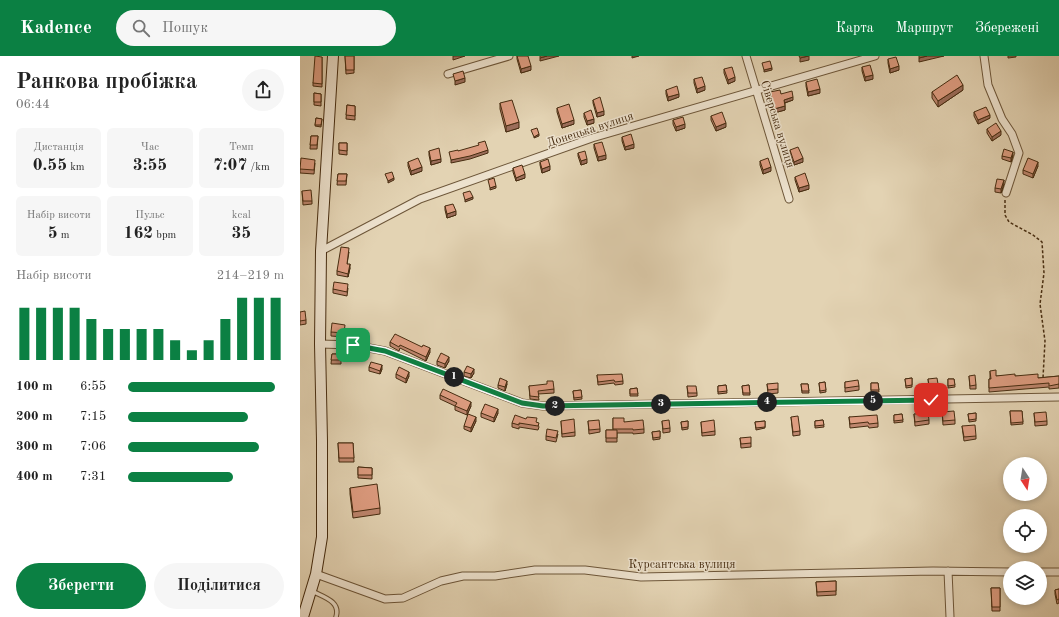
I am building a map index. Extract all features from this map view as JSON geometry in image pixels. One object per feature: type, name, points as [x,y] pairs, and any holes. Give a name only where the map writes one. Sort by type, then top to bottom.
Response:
[{"type":"main road","points":[[303,617],[316,574],[320,549],[322,515],[320,344],[321,251],[333,56]]},
{"type":"street","points":[[448,74],[509,56]]},
{"type":"street","name":"Сіверська вулиця","points":[[746,56],[789,199]]},
{"type":"street","name":"Донецька вулиця","points":[[321,251],[420,199],[592,138],[756,92],[874,56]]},
{"type":"street","points":[[984,56],[988,85],[1002,119],[1012,134],[1019,153],[1006,193]]},
{"type":"street","points":[[320,344],[353,345],[385,351],[522,403],[543,406],[1059,397]]},
{"type":"street","name":"Курсантська вулиця","points":[[316,574],[385,599],[394,599],[403,598],[441,581],[463,576],[495,576],[535,570],[585,570],[641,577],[948,571],[1003,572]]},
{"type":"street","points":[[948,571],[950,617]]},
{"type":"street","points":[[1047,572],[1059,572]]},
{"type":"lane","points":[[311,590],[335,604],[338,612],[336,617]]},
{"type":"path","points":[[1006,193],[1005,215],[1009,222],[1033,235],[1042,242],[1044,273],[1040,304],[1045,341],[1043,382]]},
{"type":"building","points":[[315,56],[322,57],[322,84],[313,83]]},
{"type":"building","points":[[345,56],[354,56],[354,70],[346,70]]},
{"type":"building","points":[[517,56],[528,56],[531,66],[521,69]]},
{"type":"building","points":[[896,57],[899,66],[890,69],[888,59]]},
{"type":"building","points":[[770,61],[772,68],[764,70],[762,63]]},
{"type":"building","points":[[870,65],[873,75],[865,77],[862,67]]},
{"type":"building","points":[[732,67],[735,77],[728,80],[724,69]]},
{"type":"building","points":[[463,71],[465,78],[455,81],[453,74]]},
{"type":"building","points":[[957,75],[963,85],[938,101],[932,92]]},
{"type":"building","points":[[702,77],[705,86],[697,89],[694,79]]},
{"type":"building","points":[[817,79],[820,89],[808,92],[806,82]]},
{"type":"building","points":[[677,86],[679,94],[668,97],[666,90]]},
{"type":"building","points":[[780,90],[781,94],[792,91],[793,97],[784,100],[785,106],[774,109],[770,92]]},
{"type":"building","points":[[314,93],[321,94],[321,102],[314,102]]},
{"type":"building","points":[[600,97],[604,111],[597,113],[593,100]]},
{"type":"building","points":[[512,100],[519,122],[506,126],[500,103]]},
{"type":"building","points":[[569,104],[574,120],[562,124],[557,108]]},
{"type":"building","points":[[347,105],[355,106],[355,116],[346,115]]},
{"type":"building","points":[[986,107],[990,115],[978,120],[974,112]]},
{"type":"building","points":[[591,110],[594,119],[587,121],[584,113]]},
{"type":"building","points":[[722,112],[726,123],[716,127],[711,116]]},
{"type":"building","points":[[683,117],[685,124],[676,127],[673,120]]},
{"type":"building","points":[[316,118],[322,119],[321,125],[315,125]]},
{"type":"building","points":[[996,123],[1001,131],[992,137],[987,129]]},
{"type":"building","points":[[537,128],[539,134],[534,137],[531,130]]},
{"type":"building","points":[[631,134],[634,144],[625,147],[622,137]]},
{"type":"building","points":[[311,136],[318,136],[317,145],[310,145]]},
{"type":"building","points":[[485,141],[488,150],[451,160],[449,152],[479,145],[478,143]]},
{"type":"building","points":[[602,142],[606,155],[598,157],[594,144]]},
{"type":"building","points":[[339,143],[347,143],[347,151],[339,150]]},
{"type":"building","points":[[798,147],[803,158],[794,162],[790,150]]},
{"type":"building","points":[[439,148],[441,159],[431,161],[429,151]]},
{"type":"building","points":[[1004,149],[1013,152],[1011,158],[1002,156]]},
{"type":"building","points":[[585,151],[587,159],[581,161],[578,153]]},
{"type":"building","points":[[301,158],[315,160],[314,170],[300,169]]},
{"type":"building","points":[[418,158],[422,167],[411,171],[408,162]]},
{"type":"building","points":[[768,158],[771,167],[763,170],[760,161]]},
{"type":"building","points":[[1028,158],[1038,162],[1033,174],[1023,170]]},
{"type":"building","points":[[548,159],[550,166],[542,169],[540,162]]},
{"type":"building","points":[[522,165],[525,174],[516,178],[513,168]]},
{"type":"building","points":[[392,172],[394,178],[388,181],[385,174]]},
{"type":"building","points":[[805,173],[809,185],[799,188],[795,177]]},
{"type":"building","points":[[338,174],[347,174],[346,181],[337,181]]},
{"type":"building","points":[[494,178],[496,186],[490,188],[488,180]]},
{"type":"building","points":[[997,179],[1004,180],[1001,189],[995,188]]},
{"type":"building","points":[[311,190],[312,201],[303,201],[302,191]]},
{"type":"building","points":[[470,191],[473,197],[465,200],[463,193]]},
{"type":"building","points":[[453,204],[456,211],[447,214],[445,206]]},
{"type":"building","points":[[341,247],[349,248],[347,264],[350,264],[348,274],[337,271]]},
{"type":"building","points":[[334,282],[348,284],[347,292],[333,289]]},
{"type":"building","points":[[305,311],[306,320],[300,321],[300,312]]},
{"type":"building","points":[[332,323],[345,325],[344,333],[331,332]]},
{"type":"building","points":[[395,334],[422,347],[423,345],[430,348],[426,357],[390,342]]},
{"type":"building","points":[[441,353],[449,357],[445,364],[437,361]]},
{"type":"building","points":[[332,354],[341,354],[341,360],[331,360]]},
{"type":"building","points":[[371,362],[382,365],[380,371],[369,367]]},
{"type":"building","points":[[467,366],[474,369],[471,374],[464,372]]},
{"type":"building","points":[[399,367],[409,372],[406,379],[396,374]]},
{"type":"building","points":[[996,370],[996,376],[1038,374],[1038,378],[1059,376],[1059,384],[1049,386],[1049,383],[989,388],[989,379],[991,379],[990,371]]},
{"type":"building","points":[[622,374],[623,381],[615,382],[614,380],[598,382],[597,375]]},
{"type":"building","points":[[975,375],[976,385],[970,386],[969,376]]},
{"type":"building","points":[[500,378],[507,381],[505,387],[498,385]]},
{"type":"building","points":[[912,378],[912,385],[906,386],[905,379]]},
{"type":"building","points":[[937,378],[938,384],[929,385],[928,379]]},
{"type":"building","points":[[948,379],[954,379],[955,385],[948,386]]},
{"type":"building","points":[[858,380],[859,386],[845,388],[845,382]]},
{"type":"building","points":[[547,381],[553,381],[554,389],[538,391],[539,397],[530,396],[529,386],[547,384]]},
{"type":"building","points":[[825,382],[826,390],[820,391],[819,383]]},
{"type":"building","points":[[778,383],[778,389],[768,390],[767,384]]},
{"type":"building","points":[[871,383],[878,383],[879,390],[871,390]]},
{"type":"building","points":[[801,384],[808,384],[809,391],[802,391]]},
{"type":"building","points":[[726,385],[727,391],[718,392],[718,386]]},
{"type":"building","points":[[749,385],[750,393],[743,393],[742,386]]},
{"type":"building","points":[[687,386],[696,386],[697,393],[688,393]]},
{"type":"building","points":[[637,388],[638,394],[630,394],[630,389]]},
{"type":"building","points":[[443,389],[471,402],[467,411],[455,406],[457,403],[440,395]]},
{"type":"building","points":[[581,390],[582,397],[574,398],[573,391]]},
{"type":"building","points":[[485,404],[498,409],[494,418],[481,413]]},
{"type":"building","points":[[954,411],[955,420],[943,421],[942,412]]},
{"type":"building","points":[[1010,411],[1022,411],[1023,422],[1011,423]]},
{"type":"building","points":[[1046,412],[1047,421],[1035,422],[1034,413]]},
{"type":"building","points":[[928,413],[929,420],[915,422],[914,414]]},
{"type":"building","points":[[976,413],[976,419],[969,420],[968,414]]},
{"type":"building","points":[[468,414],[476,417],[471,428],[464,426]]},
{"type":"building","points":[[902,414],[903,420],[894,421],[894,415]]},
{"type":"building","points":[[515,415],[526,419],[527,417],[537,418],[536,422],[539,423],[538,426],[512,423]]},
{"type":"building","points":[[877,415],[878,423],[869,424],[868,422],[850,424],[849,417]]},
{"type":"building","points":[[798,416],[800,431],[793,432],[791,417]]},
{"type":"building","points":[[613,418],[624,418],[624,422],[643,420],[644,429],[613,429]]},
{"type":"building","points":[[574,419],[575,432],[562,434],[561,421]]},
{"type":"building","points":[[599,420],[600,429],[589,430],[588,421]]},
{"type":"building","points":[[669,420],[670,428],[663,429],[662,421]]},
{"type":"building","points":[[714,420],[715,431],[702,433],[701,422]]},
{"type":"building","points":[[823,420],[824,425],[815,426],[815,421]]},
{"type":"building","points":[[688,421],[688,427],[682,428],[681,422]]},
{"type":"building","points":[[765,421],[765,427],[756,428],[755,422]]},
{"type":"building","points":[[975,425],[976,436],[964,437],[962,426]]},
{"type":"building","points":[[547,429],[558,431],[556,438],[546,436]]},
{"type":"building","points":[[606,430],[617,430],[617,438],[606,438]]},
{"type":"building","points":[[660,431],[660,437],[653,438],[652,432]]},
{"type":"building","points":[[751,437],[751,443],[741,444],[740,438]]},
{"type":"building","points":[[338,443],[353,443],[354,458],[339,458]]},
{"type":"building","points":[[358,467],[372,468],[372,475],[358,475]]},
{"type":"building","points":[[377,484],[380,508],[353,512],[350,488]]},
{"type":"building","points":[[836,581],[836,591],[817,592],[816,582]]},
{"type":"building","points":[[991,588],[1000,588],[1000,607],[992,607]]},
{"type":"building","points":[[1059,589],[1059,599],[1057,600],[1055,590]]},
{"type":"route","points":[[353,345],[385,351],[522,403],[543,406],[931,400]]}]
